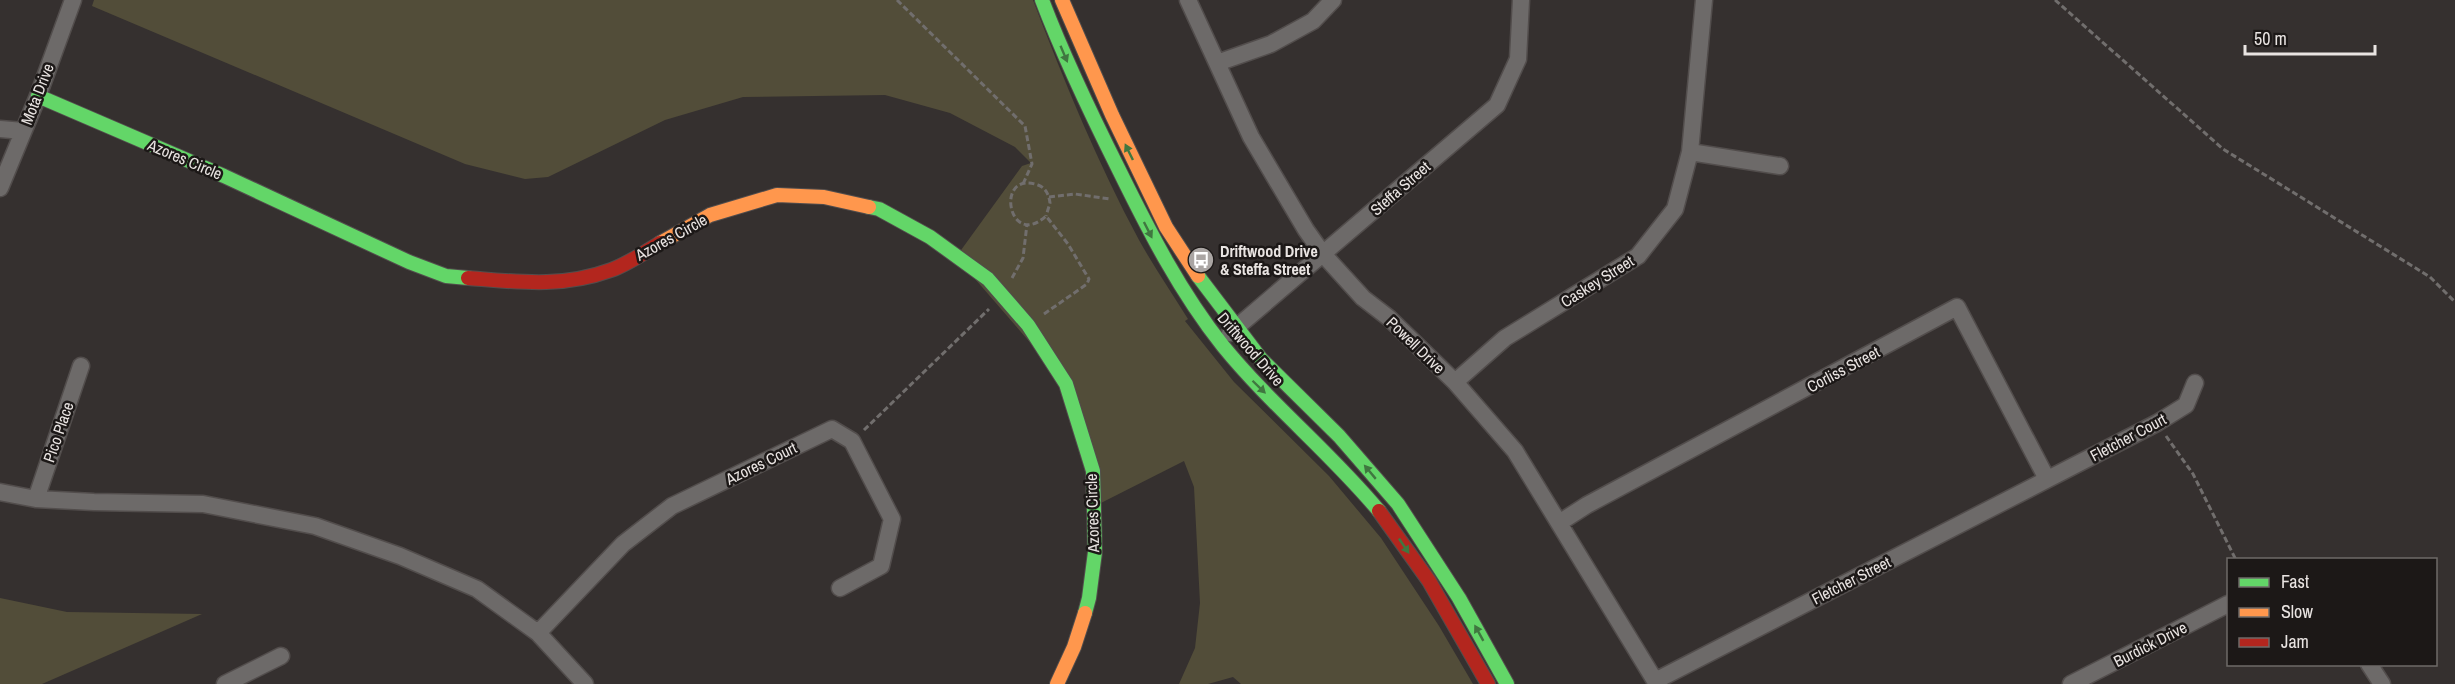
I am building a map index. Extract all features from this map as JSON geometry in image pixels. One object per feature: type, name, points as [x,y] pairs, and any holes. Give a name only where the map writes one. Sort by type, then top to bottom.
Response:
[{"type":"street","name":"Mota Drive","points":[[0,188],[38,96],[73,0]]},
{"type":"street","name":"Driftwood Drive","points":[[1042,0],[1085,105],[1181,290],[1250,378],[1327,453],[1389,523],[1449,613],[1488,684]]},
{"type":"street","name":"Driftwood Drive","points":[[1062,0],[1112,115],[1166,227],[1207,289],[1261,358],[1339,436],[1398,504],[1459,598],[1507,684]]},
{"type":"street","name":"Powell Drive","points":[[1188,0],[1251,137],[1306,230],[1323,254],[1363,298],[1389,318],[1455,382],[1515,451],[1656,683]]},
{"type":"street","points":[[1217,63],[1282,39],[1313,21],[1333,0]]},
{"type":"street","name":"Steffa Street","points":[[1221,343],[1237,326],[1497,105],[1518,59],[1521,0]]},
{"type":"street","name":"Caskey Street","points":[[1455,382],[1505,338],[1638,256],[1675,209],[1690,152],[1704,0]]},
{"type":"street","name":"Azores Circle","points":[[38,96],[224,176],[409,262],[446,276],[549,284],[578,280],[613,270],[710,215],[777,195],[824,197],[879,209],[930,237],[988,279],[1028,325],[1066,384],[1093,471],[1095,552],[1089,598],[1074,647],[1057,684]]},
{"type":"street","points":[[0,129],[23,131]]},
{"type":"street","points":[[1690,152],[1780,166]]},
{"type":"street","name":"Corliss Street","points":[[1559,523],[1587,505],[1957,307],[2047,479]]},
{"type":"street","name":"Pico Place","points":[[36,499],[81,366]]},
{"type":"street","name":"Fletcher Court","points":[[2047,479],[2157,423],[2186,405],[2195,383]]},
{"type":"street","name":"Azores Court","points":[[538,633],[623,544],[672,506],[832,429],[852,441]]},
{"type":"street","points":[[840,588],[881,566],[892,519],[852,441]]},
{"type":"street","name":"Fletcher Street","points":[[1656,683],[2047,479]]},
{"type":"street","points":[[0,492],[36,499],[203,504],[315,526],[400,556],[477,589],[538,633],[585,684]]},
{"type":"street","name":"Burdick Drive","points":[[2072,684],[2227,605]]},
{"type":"street","points":[[225,684],[281,656]]},
{"type":"street","points":[[2370,666],[2382,684]]},
{"type":"path","points":[[897,0],[1025,126],[1032,164],[1023,184],[1012,193],[1009,206],[1015,218],[1027,224],[1035,224],[1046,216],[1049,210],[1049,197],[1043,188],[1030,183],[1023,184]]},
{"type":"path","points":[[2055,0],[2223,149],[2430,277],[2455,302]]},
{"type":"path","points":[[1049,197],[1075,194],[1134,202]]},
{"type":"path","points":[[1028,325],[1087,284],[1089,279],[1068,244],[1046,216]]},
{"type":"path","points":[[852,441],[1004,295],[1023,258],[1027,224]]},
{"type":"path","points":[[2157,423],[2193,474],[2235,558]]},
{"type":"shaded area","points":[[94,0],[1033,0],[1069,91],[1110,182],[1145,250],[1188,319],[1185,321],[1234,382],[1329,476],[1381,538],[1439,626],[1473,684],[1241,684],[1233,677],[1208,684],[1179,684],[1195,648],[1200,603],[1194,487],[1184,461],[1095,506],[1066,384],[956,257],[1022,166],[1031,163],[1015,147],[950,113],[885,95],[743,97],[665,120],[548,177],[525,179],[465,164],[92,6]]},
{"type":"shaded area","points":[[0,598],[67,612],[202,614],[42,684],[0,684]]},
{"type":"traffic: fast","points":[[1042,0],[1088,107],[1179,283],[1207,325],[1242,368],[1379,511]]},
{"type":"traffic: fast","points":[[38,96],[224,176],[409,262],[446,276],[468,278]]},
{"type":"traffic: fast","points":[[869,207],[879,209],[930,237],[988,279],[1028,325],[1066,384],[1093,471],[1095,552],[1085,613]]},
{"type":"traffic: fast","points":[[1198,276],[1261,359],[1339,436],[1398,504],[1459,598],[1507,684]]},
{"type":"traffic: slow","points":[[1062,0],[1112,115],[1166,227],[1198,276]]},
{"type":"traffic: slow","points":[[660,243],[710,215],[777,195],[824,197],[869,207]]},
{"type":"traffic: slow","points":[[1057,684],[1074,647],[1085,613]]},
{"type":"traffic: jam","points":[[468,278],[540,282],[593,276],[636,258],[660,243]]},
{"type":"traffic: jam","points":[[1379,511],[1429,581],[1488,684]]},
{"type":"place","name":"Driftwood Drive & Steffa Street","points":[[1201,260]]}]
